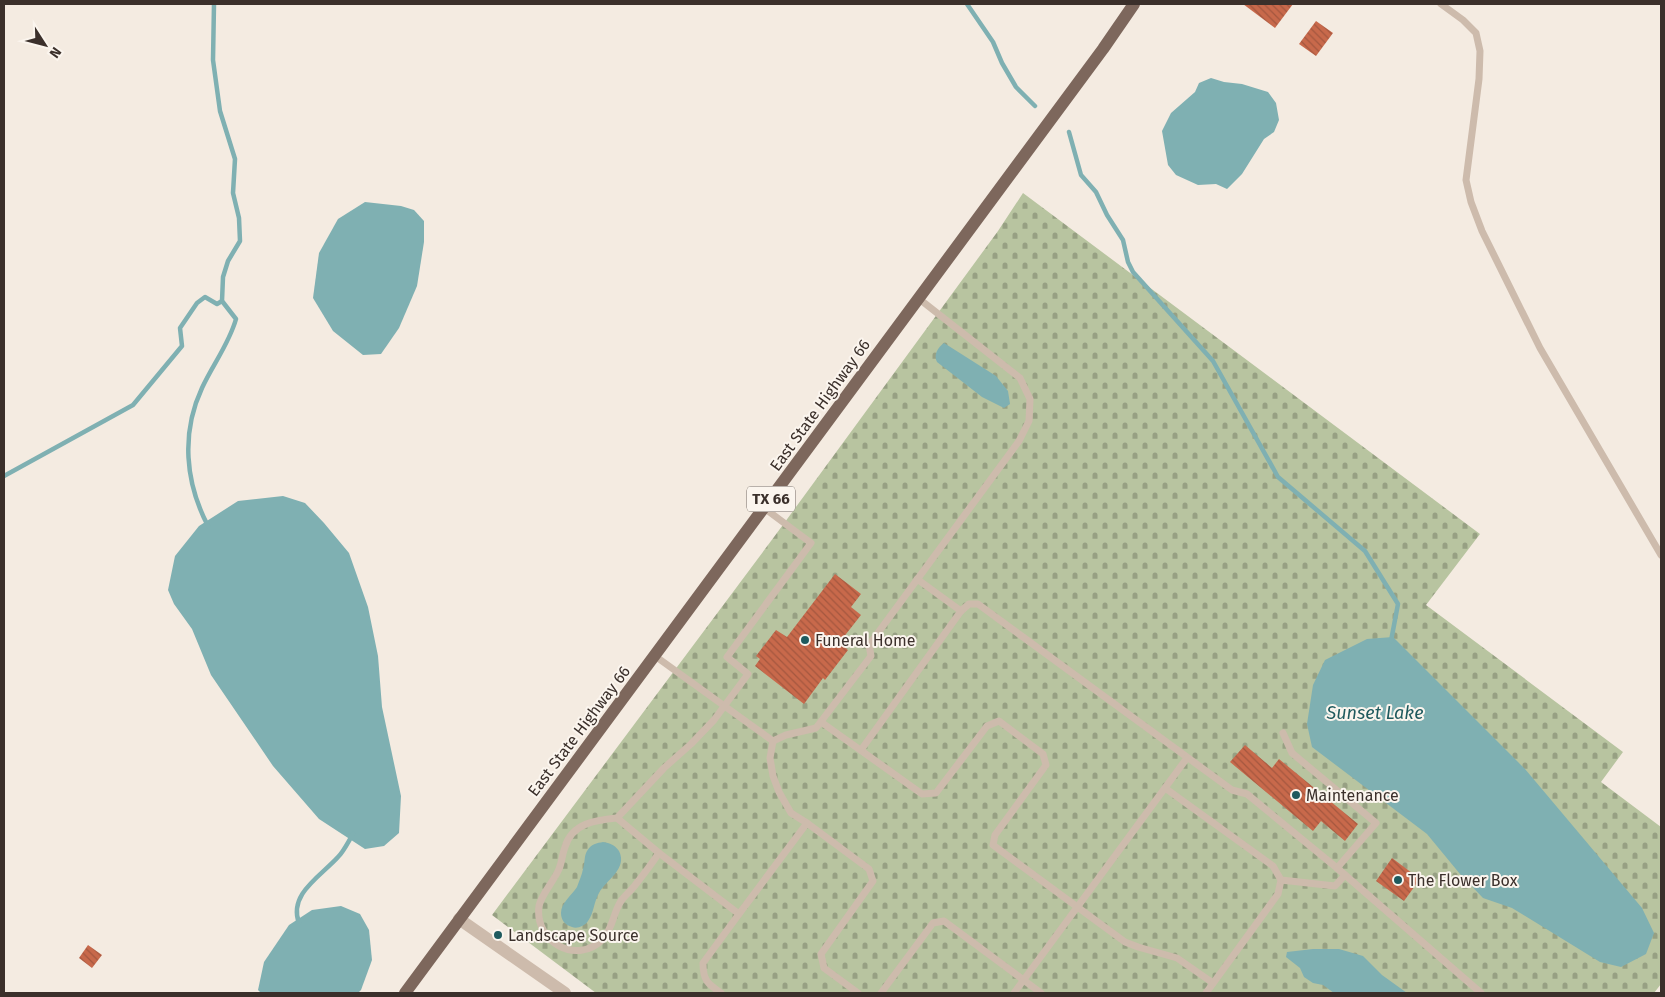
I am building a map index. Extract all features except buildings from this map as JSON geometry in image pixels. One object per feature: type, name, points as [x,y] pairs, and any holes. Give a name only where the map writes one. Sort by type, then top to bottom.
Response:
[{"type":"main road","name":"East State Highway 66","points":[[405,993],[1103,49],[1134,4]]},
{"type":"street","points":[[459,919],[565,993]]},
{"type":"lane","points":[[1441,4],[1463,20],[1476,33],[1480,51],[1479,79],[1466,180],[1470,202],[1482,231],[1540,348],[1661,555]]},
{"type":"lane","points":[[773,741],[786,735],[816,728],[822,722],[871,656],[869,646],[1019,442],[1029,421],[1030,399],[1020,378],[918,298]]},
{"type":"lane","points":[[617,818],[664,768],[714,720],[748,674],[726,656],[810,543],[764,508]]},
{"type":"lane","points":[[918,578],[961,611]]},
{"type":"lane","points":[[861,750],[961,611],[968,604],[978,604],[1232,790],[1247,794],[1337,868],[1480,993]]},
{"type":"lane","points":[[655,656],[773,741]]},
{"type":"lane","points":[[822,722],[922,794],[936,794],[987,726],[999,721],[1043,754],[1046,765],[995,834],[993,845],[1125,942],[1177,958],[1213,983]]},
{"type":"lane","points":[[1283,733],[1292,753],[1376,823],[1337,868]]},
{"type":"lane","points":[[773,741],[770,758],[773,776],[778,792],[791,812],[869,869],[873,881],[820,954],[824,968],[858,993]]},
{"type":"lane","points":[[1014,993],[1187,758]]},
{"type":"lane","points":[[1165,788],[1272,866],[1280,880],[1278,894],[1206,993]]},
{"type":"lane","points":[[659,853],[622,900],[604,938],[591,948],[578,951],[566,949],[558,945],[543,931],[540,920],[540,905],[546,892],[555,880],[562,863],[565,846],[574,831],[585,823],[599,819],[617,818],[659,853],[740,914]]},
{"type":"lane","points":[[721,993],[707,983],[703,973],[703,963],[807,823]]},
{"type":"lane","points":[[1280,880],[1335,886],[1344,875]]},
{"type":"lane","points":[[881,993],[933,923],[944,921],[1041,993]]},
{"type":"green space","points":[[1023,193],[1480,534],[1426,605],[1623,752],[1601,782],[1661,827],[1661,984],[1654,993],[596,993],[492,915],[774,537],[998,231]]},
{"type":"water","points":[[1211,78],[1242,84],[1268,92],[1276,103],[1279,120],[1274,132],[1264,139],[1242,174],[1227,189],[1216,184],[1198,185],[1176,175],[1168,165],[1162,131],[1171,113],[1195,92],[1199,83]]},
{"type":"water","points":[[365,202],[401,206],[414,210],[424,221],[424,242],[417,286],[399,328],[381,354],[363,355],[333,331],[313,298],[319,253],[338,219]]},
{"type":"water","points":[[944,343],[996,376],[1008,391],[1010,404],[1004,408],[982,397],[937,362],[937,351]]},
{"type":"water","points":[[283,496],[305,503],[349,553],[368,607],[378,656],[382,707],[401,796],[399,833],[384,846],[365,849],[319,819],[273,766],[211,675],[192,629],[174,604],[168,590],[175,556],[199,526],[238,501]]},
{"type":"water","name":"Sunset Lake","points":[[1393,637],[1525,769],[1642,908],[1654,933],[1646,954],[1621,967],[1600,962],[1512,908],[1483,898],[1460,874],[1427,834],[1312,747],[1307,724],[1313,685],[1325,660],[1367,639]]},
{"type":"water","points":[[603,842],[612,845],[619,851],[621,863],[615,874],[599,893],[587,923],[574,928],[564,922],[561,909],[577,887],[587,851],[592,845]]},
{"type":"water","points":[[341,906],[360,914],[369,930],[372,960],[361,990],[358,993],[261,993],[258,990],[264,962],[289,925],[312,910]]},
{"type":"water","points":[[1339,949],[1363,956],[1382,975],[1407,993],[1334,993],[1323,985],[1313,983],[1304,977],[1300,968],[1286,957],[1287,952]]},
{"type":"waterway","points":[[208,526],[200,509],[190,475],[188,457],[191,422],[202,388],[229,337],[236,319],[222,301],[223,277],[228,261],[240,241],[239,218],[233,193],[235,159],[220,111],[213,60],[214,4]]},
{"type":"waterway","points":[[967,4],[993,42],[1002,63],[1016,87],[1035,106]]},
{"type":"waterway","points":[[1069,132],[1081,175],[1096,192],[1107,215],[1123,240],[1128,262],[1133,272],[1213,361],[1278,477],[1365,551],[1398,604],[1391,641]]},
{"type":"waterway","points":[[4,476],[133,405],[182,346],[180,328],[197,303],[205,297],[217,304],[222,301]]},
{"type":"waterway","points":[[299,923],[298,903],[302,894],[340,855],[353,834]]},
{"type":"place","name":"Funeral Home","points":[[805,640]]},
{"type":"place","name":"Maintenance","points":[[1296,795]]},
{"type":"place","name":"The Flower Box","points":[[1398,880]]},
{"type":"place","name":"Landscape Source","points":[[498,935]]}]
